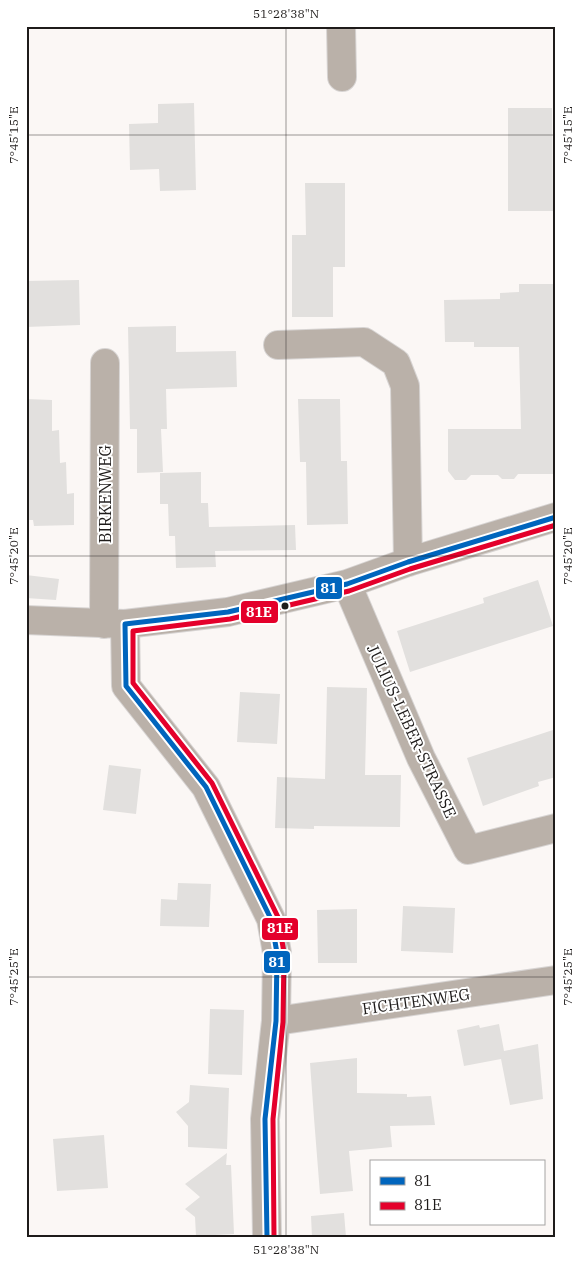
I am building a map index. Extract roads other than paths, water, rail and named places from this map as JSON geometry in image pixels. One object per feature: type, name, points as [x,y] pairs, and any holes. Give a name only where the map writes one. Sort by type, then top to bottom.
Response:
[{"type":"street","points":[[341,26],[342,76]]},
{"type":"street","points":[[278,345],[364,342],[396,363],[405,386],[408,562]]},
{"type":"street","name":"BIRKENWEG","points":[[105,363],[115,624],[126,686],[206,787],[271,918],[277,953],[276,1021],[265,1119],[268,1237]]},
{"type":"street","points":[[26,620],[115,624],[228,612],[347,584],[408,562],[556,517]]},
{"type":"street","name":"JULIUS-LEBER-STRASSE","points":[[347,584],[420,758],[468,850],[556,828]]},
{"type":"street","name":"FICHTENWEG","points":[[276,1021],[556,980]]}]
